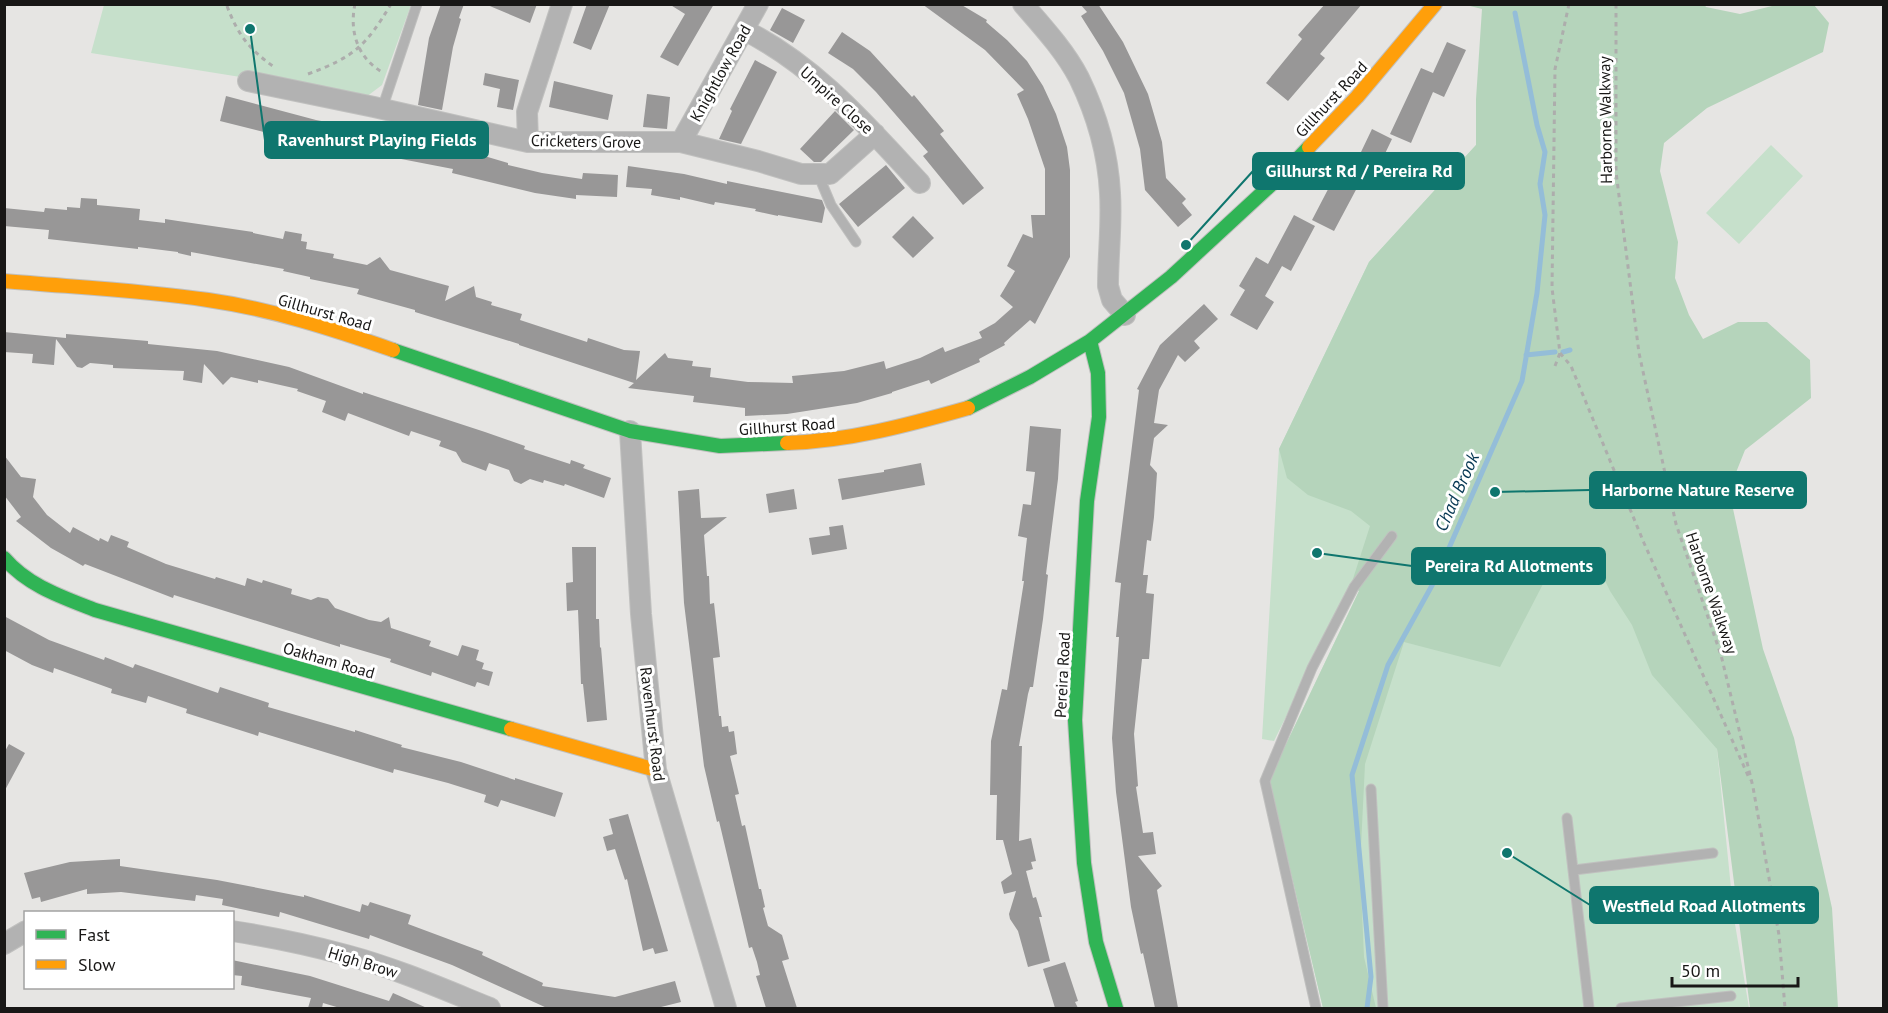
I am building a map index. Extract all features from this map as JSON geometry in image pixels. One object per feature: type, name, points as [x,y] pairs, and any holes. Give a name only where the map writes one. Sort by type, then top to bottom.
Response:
[{"type":"street","points":[[528,142],[527,112],[562,4]]},
{"type":"street","name":"Knightlow Road","points":[[681,142],[758,4]]},
{"type":"street","points":[[1023,4],[1051,37],[1078,76],[1094,112],[1103,146],[1110,193],[1108,286],[1112,300],[1125,315]]},
{"type":"street","name":"Gillhurst Road","points":[[4,281],[165,295],[257,309],[338,331],[630,431],[720,446],[844,439],[909,425],[972,407],[1030,377],[1090,340],[1125,315],[1187,262],[1288,169],[1357,97],[1435,4]]},
{"type":"street","name":"Umpire Close","points":[[744,30],[809,72],[857,115],[920,183]]},
{"type":"street","name":"Cricketers Grove","points":[[248,81],[528,142],[681,142],[758,160],[801,174],[818,174]]},
{"type":"street","points":[[818,174],[830,174],[875,134]]},
{"type":"street","name":"Pereira Road","points":[[1090,340],[1098,373],[1099,417],[1087,501],[1076,720],[1084,863],[1096,942],[1116,1008]]},
{"type":"street","name":"Ravenhurst Road","points":[[630,431],[641,614],[656,770],[726,1008]]},
{"type":"street","name":"Oakham Road","points":[[4,558],[41,589],[95,610],[656,770]]},
{"type":"street","name":"High Brow","points":[[234,931],[347,955],[439,987],[490,1008]]},
{"type":"street","points":[[4,944],[24,932]]},
{"type":"lane","points":[[382,109],[417,4]]},
{"type":"lane","points":[[818,174],[831,206],[856,243]]},
{"type":"lane","points":[[1316,1008],[1265,781],[1312,668],[1354,587],[1392,536]]},
{"type":"lane","points":[[1371,789],[1383,1008]]},
{"type":"lane","points":[[1567,818],[1589,1008]]},
{"type":"lane","points":[[1574,870],[1713,853]]},
{"type":"lane","points":[[1621,1008],[1731,996]]},
{"type":"path","points":[[355,4],[354,33],[359,49],[380,72],[393,76]]},
{"type":"path","points":[[309,79],[302,77],[339,61],[359,49],[368,40],[391,4]]},
{"type":"path","points":[[1555,366],[1560,353],[1552,288],[1556,69],[1569,4]]},
{"type":"path","name":"Harborne Walkway","points":[[1616,4],[1616,172],[1639,353],[1676,524],[1721,655],[1753,787],[1779,935],[1785,1008]]},
{"type":"path","points":[[228,5],[232,18],[253,52],[274,67],[284,70]]},
{"type":"path","points":[[1560,353],[1571,366],[1644,543],[1753,787]]},
{"type":"green space","points":[[1704,4],[1706,7],[1740,14],[1776,5],[1814,5],[1829,23],[1823,52],[1707,108],[1664,143],[1660,171],[1678,242],[1675,278],[1689,315],[1703,339],[1738,322],[1767,322],[1810,360],[1811,398],[1745,450],[1729,490],[1763,649],[1794,738],[1832,908],[1838,1008],[1750,1008],[1717,749],[1652,675],[1632,625],[1610,591],[1594,558],[1557,551],[1543,584],[1500,667],[1404,642],[1365,764],[1360,867],[1364,957],[1376,1008],[1323,1008],[1269,780],[1359,591],[1351,585],[1370,526],[1351,511],[1308,495],[1287,478],[1279,449],[1369,262],[1476,145],[1476,99],[1482,9],[1466,5]]},
{"type":"green space","points":[[104,5],[411,5],[382,85],[366,97],[91,53]]},
{"type":"green space","points":[[1476,145],[1717,749],[1734,918],[1749,1008],[1323,1008],[1269,780],[1359,591],[1351,585],[1274,741],[1262,739],[1279,449],[1369,262]]},
{"type":"green space","points":[[1771,145],[1803,176],[1739,244],[1706,213]]},
{"type":"building","points":[[441,4],[464,4],[459,18],[461,19],[453,47],[442,110],[418,105],[429,38]]},
{"type":"building","points":[[485,4],[537,4],[530,23]]},
{"type":"building","points":[[587,4],[610,4],[591,50],[573,43]]},
{"type":"building","points":[[669,4],[714,4],[678,66],[660,57],[685,14]]},
{"type":"building","points":[[922,4],[960,4],[987,20],[986,22],[1027,61],[1043,86],[1056,114],[1067,147],[1070,170],[1070,257],[1035,324],[1030,320],[1004,343],[1005,345],[979,359],[980,362],[931,384],[929,380],[857,403],[787,414],[745,416],[745,408],[693,402],[694,396],[628,388],[634,383],[415,312],[415,310],[357,294],[359,289],[310,279],[310,277],[283,271],[284,269],[191,252],[191,256],[138,247],[138,249],[48,239],[49,230],[4,226],[4,208],[44,212],[45,208],[67,210],[67,207],[80,208],[81,198],[97,199],[97,205],[140,209],[139,220],[165,223],[165,219],[253,232],[283,239],[285,231],[302,234],[301,241],[307,242],[306,249],[334,254],[333,258],[367,265],[380,257],[390,270],[449,286],[445,301],[474,286],[476,297],[492,302],[491,305],[522,314],[520,320],[587,342],[588,338],[624,350],[640,351],[636,380],[665,353],[668,358],[693,361],[692,366],[711,368],[710,377],[748,382],[793,383],[792,376],[844,371],[884,361],[886,369],[920,358],[943,347],[945,352],[982,338],[979,332],[995,323],[1013,307],[1000,296],[1015,271],[1007,266],[1023,234],[1033,238],[1031,215],[1045,215],[1045,169],[1017,94],[1024,90],[985,50]]},
{"type":"building","points":[[1080,4],[1098,4],[1123,42],[1148,94],[1162,142],[1166,178],[1186,199],[1182,203],[1192,215],[1178,227],[1145,190],[1140,149],[1124,93],[1103,51],[1081,16],[1087,12]]},
{"type":"building","points":[[1325,4],[1362,4],[1320,54],[1325,58],[1288,101],[1266,83],[1302,39],[1298,35]]},
{"type":"building","points":[[782,8],[805,20],[793,43],[770,30]]},
{"type":"building","points":[[842,32],[870,51],[912,97],[914,95],[944,131],[940,134],[984,188],[963,205],[923,156],[928,152],[876,92],[853,69],[828,53]]},
{"type":"building","points":[[1447,42],[1466,50],[1444,97],[1433,92],[1411,143],[1390,134],[1421,68],[1433,73]]},
{"type":"building","points":[[755,60],[777,72],[741,144],[719,139],[732,111],[730,109]]},
{"type":"building","points":[[485,73],[519,80],[513,110],[497,107],[500,89],[483,85]]},
{"type":"building","points":[[554,81],[613,95],[608,120],[549,107]]},
{"type":"building","points":[[647,94],[670,97],[667,129],[643,127]]},
{"type":"building","points":[[226,96],[316,120],[451,145],[451,147],[508,163],[508,165],[542,173],[582,179],[583,173],[618,175],[617,197],[576,195],[576,199],[535,193],[452,173],[453,169],[339,147],[338,149],[303,140],[303,142],[220,121]]},
{"type":"building","points":[[835,111],[854,130],[821,162],[814,162],[800,149]]},
{"type":"building","points":[[1372,129],[1392,139],[1370,185],[1350,175]]},
{"type":"building","points":[[886,165],[905,188],[858,227],[839,204]]},
{"type":"building","points":[[628,166],[684,174],[727,184],[727,181],[822,200],[825,208],[822,223],[715,202],[714,205],[680,197],[680,200],[651,195],[652,189],[626,187]]},
{"type":"building","points":[[1336,174],[1358,186],[1334,231],[1312,220]]},
{"type":"building","points":[[1294,215],[1315,226],[1291,271],[1282,266],[1265,296],[1274,302],[1257,330],[1230,315],[1245,290],[1239,286],[1256,257],[1268,264]]},
{"type":"building","points":[[913,216],[934,238],[913,258],[892,237]]},
{"type":"building","points":[[1204,304],[1218,319],[1194,341],[1200,348],[1185,362],[1178,355],[1159,390],[1154,423],[1168,425],[1154,438],[1150,465],[1157,473],[1151,541],[1147,540],[1143,575],[1148,575],[1146,593],[1154,594],[1149,659],[1142,659],[1134,734],[1138,786],[1136,787],[1143,833],[1153,832],[1156,854],[1138,856],[1162,886],[1157,890],[1178,1008],[1155,1008],[1131,907],[1116,792],[1112,738],[1119,637],[1116,637],[1121,583],[1115,582],[1139,390],[1137,389],[1160,345]]},
{"type":"building","points":[[4,332],[66,338],[66,334],[148,341],[148,344],[217,351],[289,367],[363,394],[363,392],[485,432],[525,446],[524,449],[570,464],[571,460],[585,465],[583,468],[611,478],[604,498],[565,484],[564,486],[544,480],[543,483],[530,479],[521,484],[514,481],[509,470],[489,463],[486,471],[462,462],[456,452],[439,446],[441,441],[411,431],[409,436],[348,413],[345,421],[322,412],[326,401],[297,391],[298,389],[258,380],[258,383],[231,377],[223,385],[204,364],[202,383],[183,380],[184,371],[113,368],[113,365],[90,363],[82,368],[77,367],[56,339],[54,365],[32,363],[33,354],[4,352]]},
{"type":"building","points":[[1030,426],[1061,429],[1043,619],[1033,687],[1030,687],[1028,694],[1019,746],[1022,746],[1019,841],[1031,838],[1036,861],[1031,862],[1033,869],[1026,871],[1033,898],[1036,897],[1042,917],[1039,917],[1050,961],[1028,967],[1018,931],[1009,914],[1016,891],[1004,894],[1001,882],[1012,874],[1003,840],[996,840],[997,795],[990,795],[991,741],[1002,689],[1007,690],[1024,581],[1022,581],[1027,538],[1018,536],[1023,504],[1031,505],[1035,472],[1026,471]]},
{"type":"building","points":[[4,455],[21,477],[36,479],[33,497],[47,515],[70,533],[73,527],[99,541],[100,538],[108,542],[111,535],[129,542],[127,547],[166,564],[215,579],[216,577],[245,586],[247,578],[262,583],[263,580],[292,589],[291,594],[311,600],[318,597],[328,599],[335,608],[369,620],[381,622],[389,617],[391,628],[431,641],[429,646],[458,656],[462,645],[479,650],[476,660],[484,663],[482,669],[493,672],[489,686],[477,682],[475,687],[432,672],[431,676],[390,662],[391,659],[340,644],[340,647],[174,595],[173,598],[85,564],[83,566],[51,548],[16,521],[21,517],[4,495]]},
{"type":"building","points":[[921,463],[925,485],[842,500],[838,479],[884,472],[884,470]]},
{"type":"building","points":[[699,489],[701,518],[727,517],[704,535],[710,604],[714,603],[720,657],[713,658],[719,716],[721,716],[722,727],[728,726],[729,732],[734,731],[737,754],[730,756],[739,794],[735,795],[742,826],[745,825],[768,926],[782,935],[789,959],[782,961],[797,1008],[766,1008],[756,976],[760,975],[757,962],[752,947],[749,948],[704,766],[684,603],[678,491]]},
{"type":"building","points":[[794,489],[797,509],[769,513],[766,494]]},
{"type":"building","points":[[843,525],[847,549],[812,555],[809,538],[830,535],[829,527]]},
{"type":"building","points":[[572,547],[596,547],[596,619],[599,619],[607,720],[587,722],[583,684],[581,684],[578,610],[567,611],[566,583],[573,582]]},
{"type":"building","points":[[4,616],[49,640],[104,660],[105,657],[133,668],[135,664],[218,693],[220,687],[269,703],[268,707],[355,732],[355,730],[402,745],[401,747],[461,762],[563,793],[555,817],[501,800],[498,807],[484,802],[486,795],[448,783],[394,769],[393,773],[259,732],[258,736],[186,713],[187,709],[148,696],[146,703],[111,693],[112,689],[54,668],[53,673],[4,650]]},
{"type":"building","points":[[9,744],[25,753],[4,792],[4,753]]},
{"type":"building","points":[[628,814],[668,951],[655,954],[653,948],[643,951],[627,879],[625,880],[615,849],[607,851],[603,837],[613,834],[609,819]]},
{"type":"building","points":[[120,859],[120,866],[217,880],[304,897],[304,895],[360,912],[362,904],[368,906],[370,902],[411,915],[408,924],[483,952],[482,955],[543,983],[542,986],[615,997],[675,981],[681,1002],[657,1008],[547,1008],[452,965],[370,935],[369,939],[280,912],[279,917],[222,905],[223,899],[196,895],[195,901],[121,892],[87,894],[87,889],[41,902],[40,897],[32,899],[24,873],[70,862]]},
{"type":"building","points":[[234,960],[310,976],[389,1001],[393,993],[427,1008],[340,1008],[323,1003],[322,1008],[308,1008],[311,998],[241,985],[242,976],[234,975]]},
{"type":"building","points":[[1065,962],[1078,1001],[1075,1002],[1078,1008],[1055,1008],[1043,969]]},
{"type":"waterway","name":"Chad Brook","points":[[1367,1008],[1371,977],[1352,775],[1388,665],[1435,580],[1522,381],[1537,293],[1545,215],[1540,184],[1545,152],[1537,125],[1515,13]]},
{"type":"waterway","points":[[1563,352],[1570,350]]},
{"type":"waterway","points":[[1526,355],[1555,352]]},
{"type":"traffic: fast","points":[[968,408],[1030,377],[1090,341],[1171,277],[1309,147]]},
{"type":"traffic: fast","points":[[1090,341],[1098,373],[1099,417],[1087,501],[1075,720],[1084,863],[1096,942],[1116,1008]]},
{"type":"traffic: fast","points":[[393,350],[630,431],[720,446],[787,443]]},
{"type":"traffic: fast","points":[[4,558],[13,568],[35,583],[95,610],[511,729]]},
{"type":"traffic: slow","points":[[1309,147],[1357,97],[1435,4]]},
{"type":"traffic: slow","points":[[4,281],[157,294],[232,304],[302,320],[393,350]]},
{"type":"traffic: slow","points":[[787,443],[856,436],[968,408]]},
{"type":"traffic: slow","points":[[511,729],[656,770]]},
{"type":"place","name":"Ravenhurst Playing Fields","points":[[250,29]]},
{"type":"place","name":"Gillhurst Rd / Pereira Rd","points":[[1186,245]]},
{"type":"place","name":"Harborne Nature Reserve","points":[[1495,492]]},
{"type":"place","name":"Pereira Rd Allotments","points":[[1317,553]]},
{"type":"place","name":"Westfield Road Allotments","points":[[1507,853]]}]
